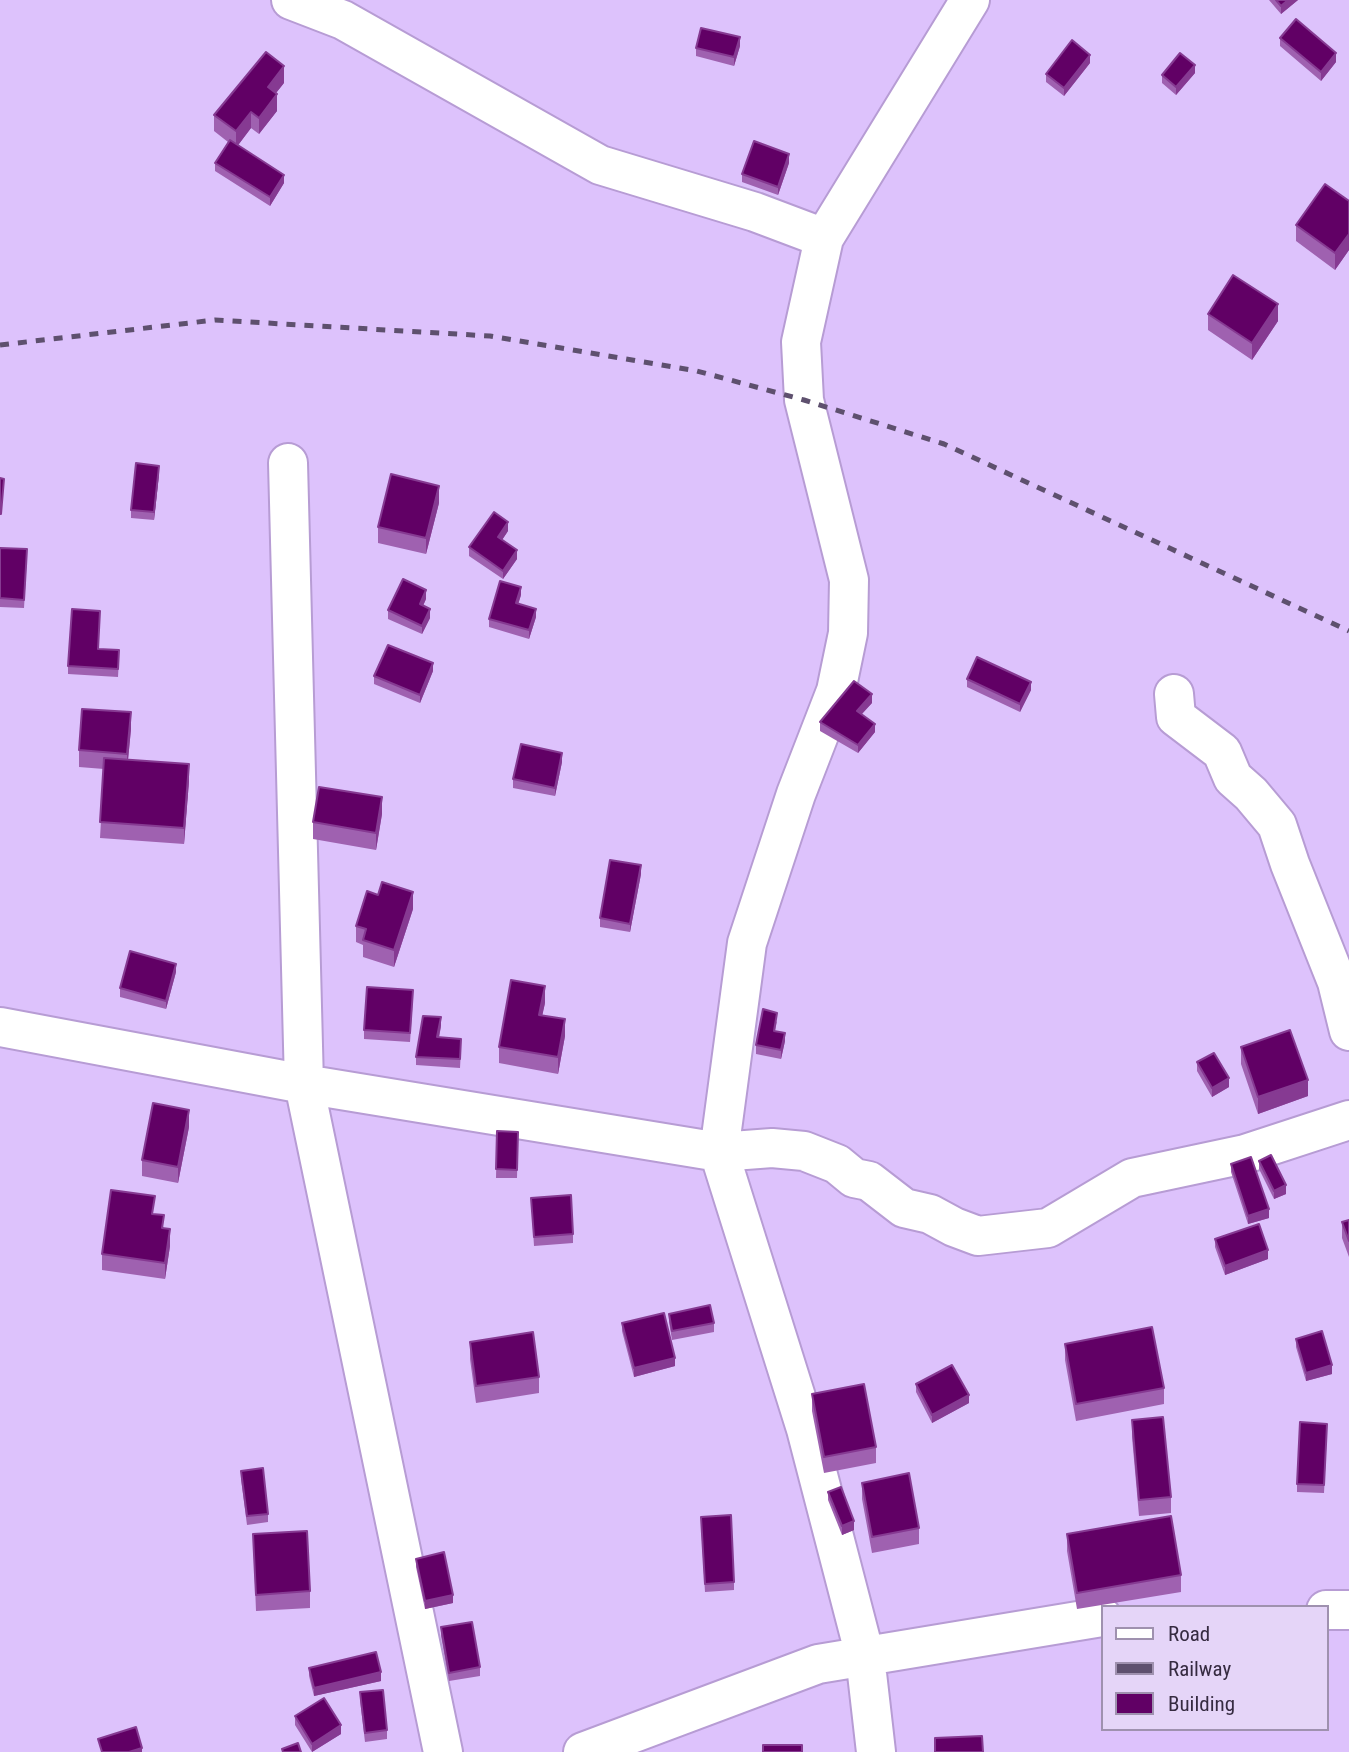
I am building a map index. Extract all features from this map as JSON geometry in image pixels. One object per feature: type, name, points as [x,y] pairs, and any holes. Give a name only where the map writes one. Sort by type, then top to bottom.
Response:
[{"type":"street","points":[[291,0],[343,20],[600,165],[755,212],[824,238]]},
{"type":"street","points":[[876,1752],[865,1656],[806,1429],[719,1152],[747,943],[796,794],[836,691],[848,633],[849,580],[804,400],[801,342],[824,238],[970,0]]},
{"type":"street","points":[[288,463],[304,1084],[443,1752]]},
{"type":"street","points":[[1174,694],[1176,717],[1222,752],[1234,778],[1251,793],[1277,825],[1337,982],[1349,1031]]},
{"type":"street","points":[[0,1027],[304,1084],[719,1152],[772,1148],[804,1151],[837,1164],[854,1178],[869,1181],[904,1208],[930,1213],[954,1227],[978,1236],[1048,1228],[1132,1178],[1245,1154],[1349,1120]]},
{"type":"street","points":[[1328,1610],[1349,1610]]},
{"type":"street","points":[[583,1752],[818,1664],[1100,1616]]},
{"type":"building","points":[[1276,0],[1288,0],[1281,6]]},
{"type":"building","points":[[1296,19],[1336,53],[1321,72],[1280,38]]},
{"type":"building","points":[[701,28],[740,37],[734,57],[696,48]]},
{"type":"building","points":[[1072,40],[1090,55],[1064,88],[1046,74]]},
{"type":"building","points":[[266,52],[284,66],[268,87],[277,94],[259,118],[251,112],[236,131],[214,115]]},
{"type":"building","points":[[1180,53],[1195,65],[1176,87],[1162,75]]},
{"type":"building","points":[[230,140],[284,175],[270,197],[215,163]]},
{"type":"building","points":[[754,141],[789,154],[778,187],[742,174]]},
{"type":"building","points":[[1325,184],[1349,201],[1349,234],[1335,253],[1296,225]]},
{"type":"building","points":[[1233,275],[1278,304],[1252,343],[1208,314]]},
{"type":"building","points":[[136,463],[159,466],[154,512],[131,510]]},
{"type":"building","points":[[391,474],[439,486],[426,538],[378,527]]},
{"type":"building","points":[[0,478],[4,479],[1,514],[0,514]]},
{"type":"building","points":[[494,512],[508,522],[498,537],[517,550],[503,571],[469,547]]},
{"type":"building","points":[[0,548],[27,549],[24,600],[0,598]]},
{"type":"building","points":[[403,579],[426,590],[420,604],[430,609],[422,626],[388,610]]},
{"type":"building","points":[[500,581],[521,587],[516,603],[536,609],[529,630],[489,619]]},
{"type":"building","points":[[72,609],[100,611],[98,649],[119,650],[118,669],[68,666]]},
{"type":"building","points":[[388,645],[433,663],[420,695],[374,676]]},
{"type":"building","points":[[977,657],[1031,682],[1020,704],[967,679]]},
{"type":"building","points":[[854,681],[872,694],[857,711],[875,724],[858,745],[820,722]]},
{"type":"building","points":[[82,709],[131,712],[127,754],[79,750]]},
{"type":"building","points":[[521,744],[562,753],[555,788],[513,779]]},
{"type":"building","points":[[104,758],[189,764],[184,828],[100,822]]},
{"type":"building","points":[[319,787],[382,797],[376,833],[313,822]]},
{"type":"building","points":[[610,860],[641,865],[630,924],[600,918]]},
{"type":"building","points":[[382,882],[413,892],[394,950],[363,940],[366,929],[356,926],[367,891],[378,895]]},
{"type":"building","points":[[130,951],[176,964],[166,1001],[120,988]]},
{"type":"building","points":[[511,980],[545,986],[539,1015],[565,1019],[558,1057],[499,1047]]},
{"type":"building","points":[[367,987],[413,990],[410,1033],[364,1030]]},
{"type":"building","points":[[763,1009],[777,1013],[774,1031],[785,1033],[781,1050],[756,1045]]},
{"type":"building","points":[[423,1016],[441,1017],[437,1037],[461,1039],[460,1059],[416,1057]]},
{"type":"building","points":[[1290,1030],[1308,1080],[1258,1097],[1241,1047]]},
{"type":"building","points":[[1214,1053],[1229,1078],[1212,1088],[1197,1062]]},
{"type":"building","points":[[153,1103],[189,1110],[178,1167],[142,1160]]},
{"type":"building","points":[[497,1131],[518,1132],[517,1170],[496,1169]]},
{"type":"building","points":[[1271,1155],[1286,1185],[1274,1191],[1259,1161]]},
{"type":"building","points":[[1251,1157],[1269,1209],[1248,1216],[1231,1164]]},
{"type":"building","points":[[111,1190],[155,1196],[152,1214],[164,1215],[162,1228],[170,1229],[165,1263],[102,1254]]},
{"type":"building","points":[[571,1195],[573,1234],[534,1237],[531,1198]]},
{"type":"building","points":[[1349,1220],[1349,1241],[1342,1222]]},
{"type":"building","points":[[1259,1224],[1268,1250],[1225,1266],[1215,1239]]},
{"type":"building","points":[[710,1305],[714,1323],[672,1331],[669,1314]]},
{"type":"building","points":[[664,1313],[675,1358],[634,1368],[622,1323]]},
{"type":"building","points":[[1152,1327],[1164,1388],[1076,1404],[1065,1344]]},
{"type":"building","points":[[1322,1331],[1332,1365],[1306,1373],[1296,1339]]},
{"type":"building","points":[[533,1332],[539,1377],[476,1386],[470,1342]]},
{"type":"building","points":[[952,1365],[969,1395],[932,1415],[916,1384]]},
{"type":"building","points":[[864,1384],[876,1447],[824,1457],[812,1394]]},
{"type":"building","points":[[1163,1417],[1171,1497],[1139,1500],[1132,1420]]},
{"type":"building","points":[[1300,1422],[1327,1424],[1324,1485],[1297,1484]]},
{"type":"building","points":[[263,1468],[268,1514],[247,1516],[241,1471]]},
{"type":"building","points":[[909,1473],[919,1528],[872,1537],[862,1483]]},
{"type":"building","points":[[841,1487],[854,1521],[842,1526],[828,1492]]},
{"type":"building","points":[[731,1515],[734,1582],[705,1584],[701,1517]]},
{"type":"building","points":[[1171,1516],[1181,1575],[1077,1593],[1067,1534]]},
{"type":"building","points":[[307,1531],[310,1591],[256,1595],[253,1534]]},
{"type":"building","points":[[444,1552],[453,1595],[425,1601],[416,1559]]},
{"type":"building","points":[[472,1622],[480,1667],[449,1673],[441,1627]]},
{"type":"building","points":[[376,1652],[381,1672],[314,1688],[309,1668]]},
{"type":"building","points":[[383,1690],[387,1730],[365,1733],[360,1692]]},
{"type":"building","points":[[324,1698],[341,1725],[312,1744],[295,1716]]},
{"type":"building","points":[[136,1727],[142,1748],[129,1752],[102,1752],[98,1739]]},
{"type":"building","points":[[982,1736],[983,1752],[935,1752],[935,1738]]},
{"type":"building","points":[[298,1743],[301,1752],[283,1752],[282,1749]]},
{"type":"building","points":[[763,1745],[802,1745],[802,1752],[763,1752]]},
{"type":"railway","points":[[0,345],[215,320],[490,336],[697,371],[804,400],[944,444],[1349,631]]}]
